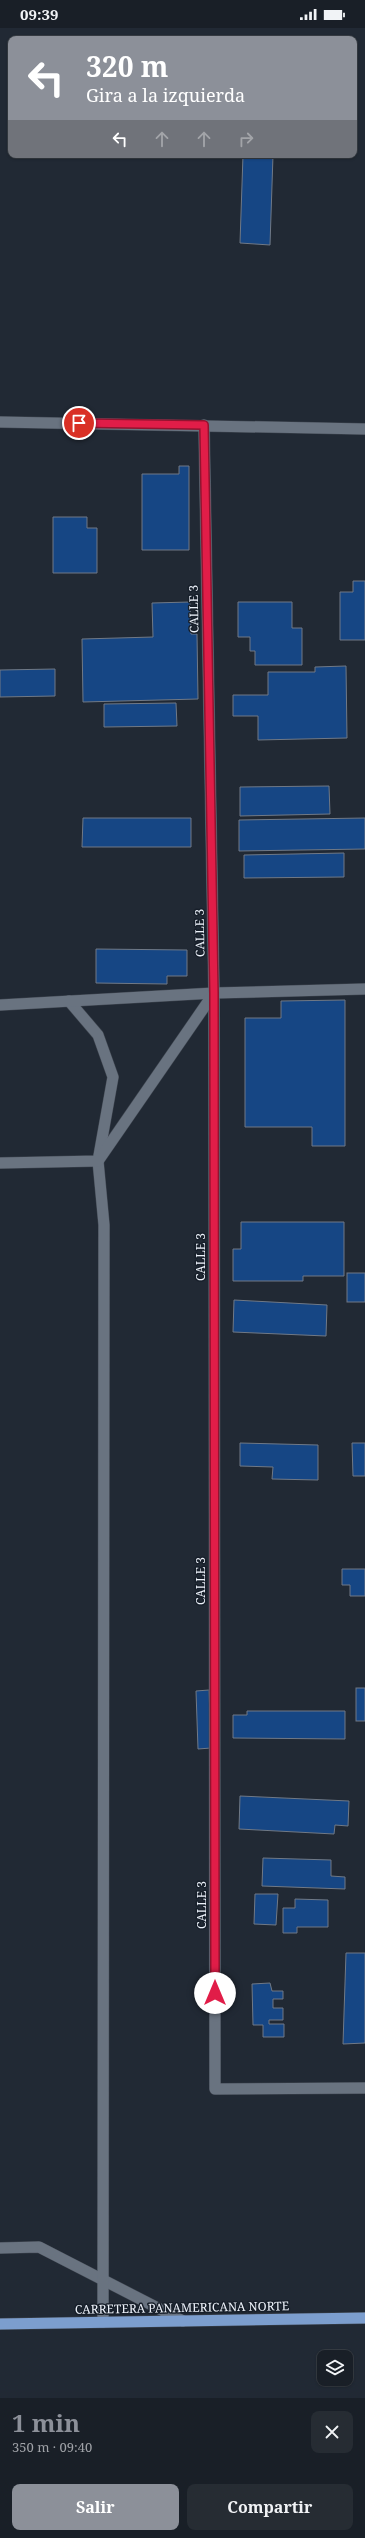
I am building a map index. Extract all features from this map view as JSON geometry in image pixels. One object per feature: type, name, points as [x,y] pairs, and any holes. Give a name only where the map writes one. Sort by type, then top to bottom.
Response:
[{"type":"highway","name":"CARRETERA PANAMERICANA NORTE","points":[[0,2324],[365,2318]]},
{"type":"street","points":[[0,422],[365,429]]},
{"type":"street","name":"CALLE 3","points":[[204,425],[214,993],[215,2089],[365,2088]]},
{"type":"street","points":[[0,1005],[214,993],[365,989]]},
{"type":"street","points":[[98,1161],[214,993]]},
{"type":"street","points":[[69,1001],[98,1035],[113,1077],[98,1161],[104,1225],[103,2322]]},
{"type":"street","points":[[0,1163],[98,1161]]},
{"type":"street","points":[[0,2248],[39,2247],[184,2321]]},
{"type":"building","points":[[243,158],[273,158],[270,245],[240,243]]},
{"type":"building","points":[[179,466],[189,466],[189,550],[142,550],[142,474],[179,474]]},
{"type":"building","points":[[53,517],[87,517],[87,528],[97,528],[97,573],[53,573]]},
{"type":"building","points":[[353,581],[365,581],[365,640],[340,640],[340,592],[353,592]]},
{"type":"building","points":[[190,602],[191,634],[197,634],[198,699],[83,702],[82,639],[153,637],[152,603]]},
{"type":"building","points":[[238,602],[292,602],[292,628],[302,628],[302,665],[255,665],[255,651],[250,651],[250,637],[238,637]]},
{"type":"building","points":[[346,666],[347,738],[258,740],[258,716],[233,716],[233,695],[268,695],[268,672],[315,672],[315,667]]},
{"type":"building","points":[[55,669],[55,696],[0,697],[0,670]]},
{"type":"building","points":[[176,703],[177,726],[104,727],[104,704]]},
{"type":"building","points":[[329,786],[330,814],[240,816],[240,787]]},
{"type":"building","points":[[83,818],[191,818],[191,847],[82,847]]},
{"type":"building","points":[[365,818],[365,849],[239,851],[239,820]]},
{"type":"building","points":[[344,853],[344,877],[244,878],[244,855]]},
{"type":"building","points":[[96,949],[187,950],[187,976],[167,976],[167,984],[96,983]]},
{"type":"building","points":[[345,1000],[345,1146],[312,1146],[312,1127],[245,1127],[245,1018],[281,1018],[281,1001]]},
{"type":"building","points":[[241,1222],[344,1222],[344,1276],[303,1276],[303,1281],[233,1281],[233,1249],[241,1249]]},
{"type":"building","points":[[347,1273],[365,1273],[365,1302],[347,1302]]},
{"type":"building","points":[[234,1300],[327,1305],[326,1336],[233,1332]]},
{"type":"building","points":[[240,1443],[318,1445],[318,1480],[272,1479],[273,1467],[240,1466]]},
{"type":"building","points":[[352,1443],[365,1443],[365,1476],[353,1476]]},
{"type":"building","points":[[342,1569],[365,1569],[365,1596],[350,1596],[350,1585],[342,1585]]},
{"type":"building","points":[[356,1688],[365,1688],[365,1721],[356,1721]]},
{"type":"building","points":[[209,1690],[211,1748],[198,1749],[196,1691]]},
{"type":"building","points":[[247,1711],[345,1711],[345,1739],[233,1738],[233,1715],[247,1715]]},
{"type":"building","points":[[240,1796],[349,1801],[348,1826],[335,1825],[334,1834],[239,1829]]},
{"type":"building","points":[[263,1858],[331,1860],[331,1876],[345,1877],[345,1889],[262,1886]]},
{"type":"building","points":[[255,1894],[278,1894],[276,1925],[254,1924]]},
{"type":"building","points":[[295,1899],[328,1900],[328,1927],[297,1927],[297,1933],[283,1933],[283,1908],[295,1908]]},
{"type":"building","points":[[346,1953],[365,1953],[365,2043],[343,2044]]},
{"type":"building","points":[[270,1983],[272,1991],[283,1991],[283,1999],[273,1999],[273,2008],[283,2008],[283,2020],[269,2020],[269,2024],[284,2024],[284,2037],[263,2037],[263,2025],[253,2025],[252,1984]]},
{"type":"route","points":[[79,423],[204,425],[214,993],[215,1993]]}]
